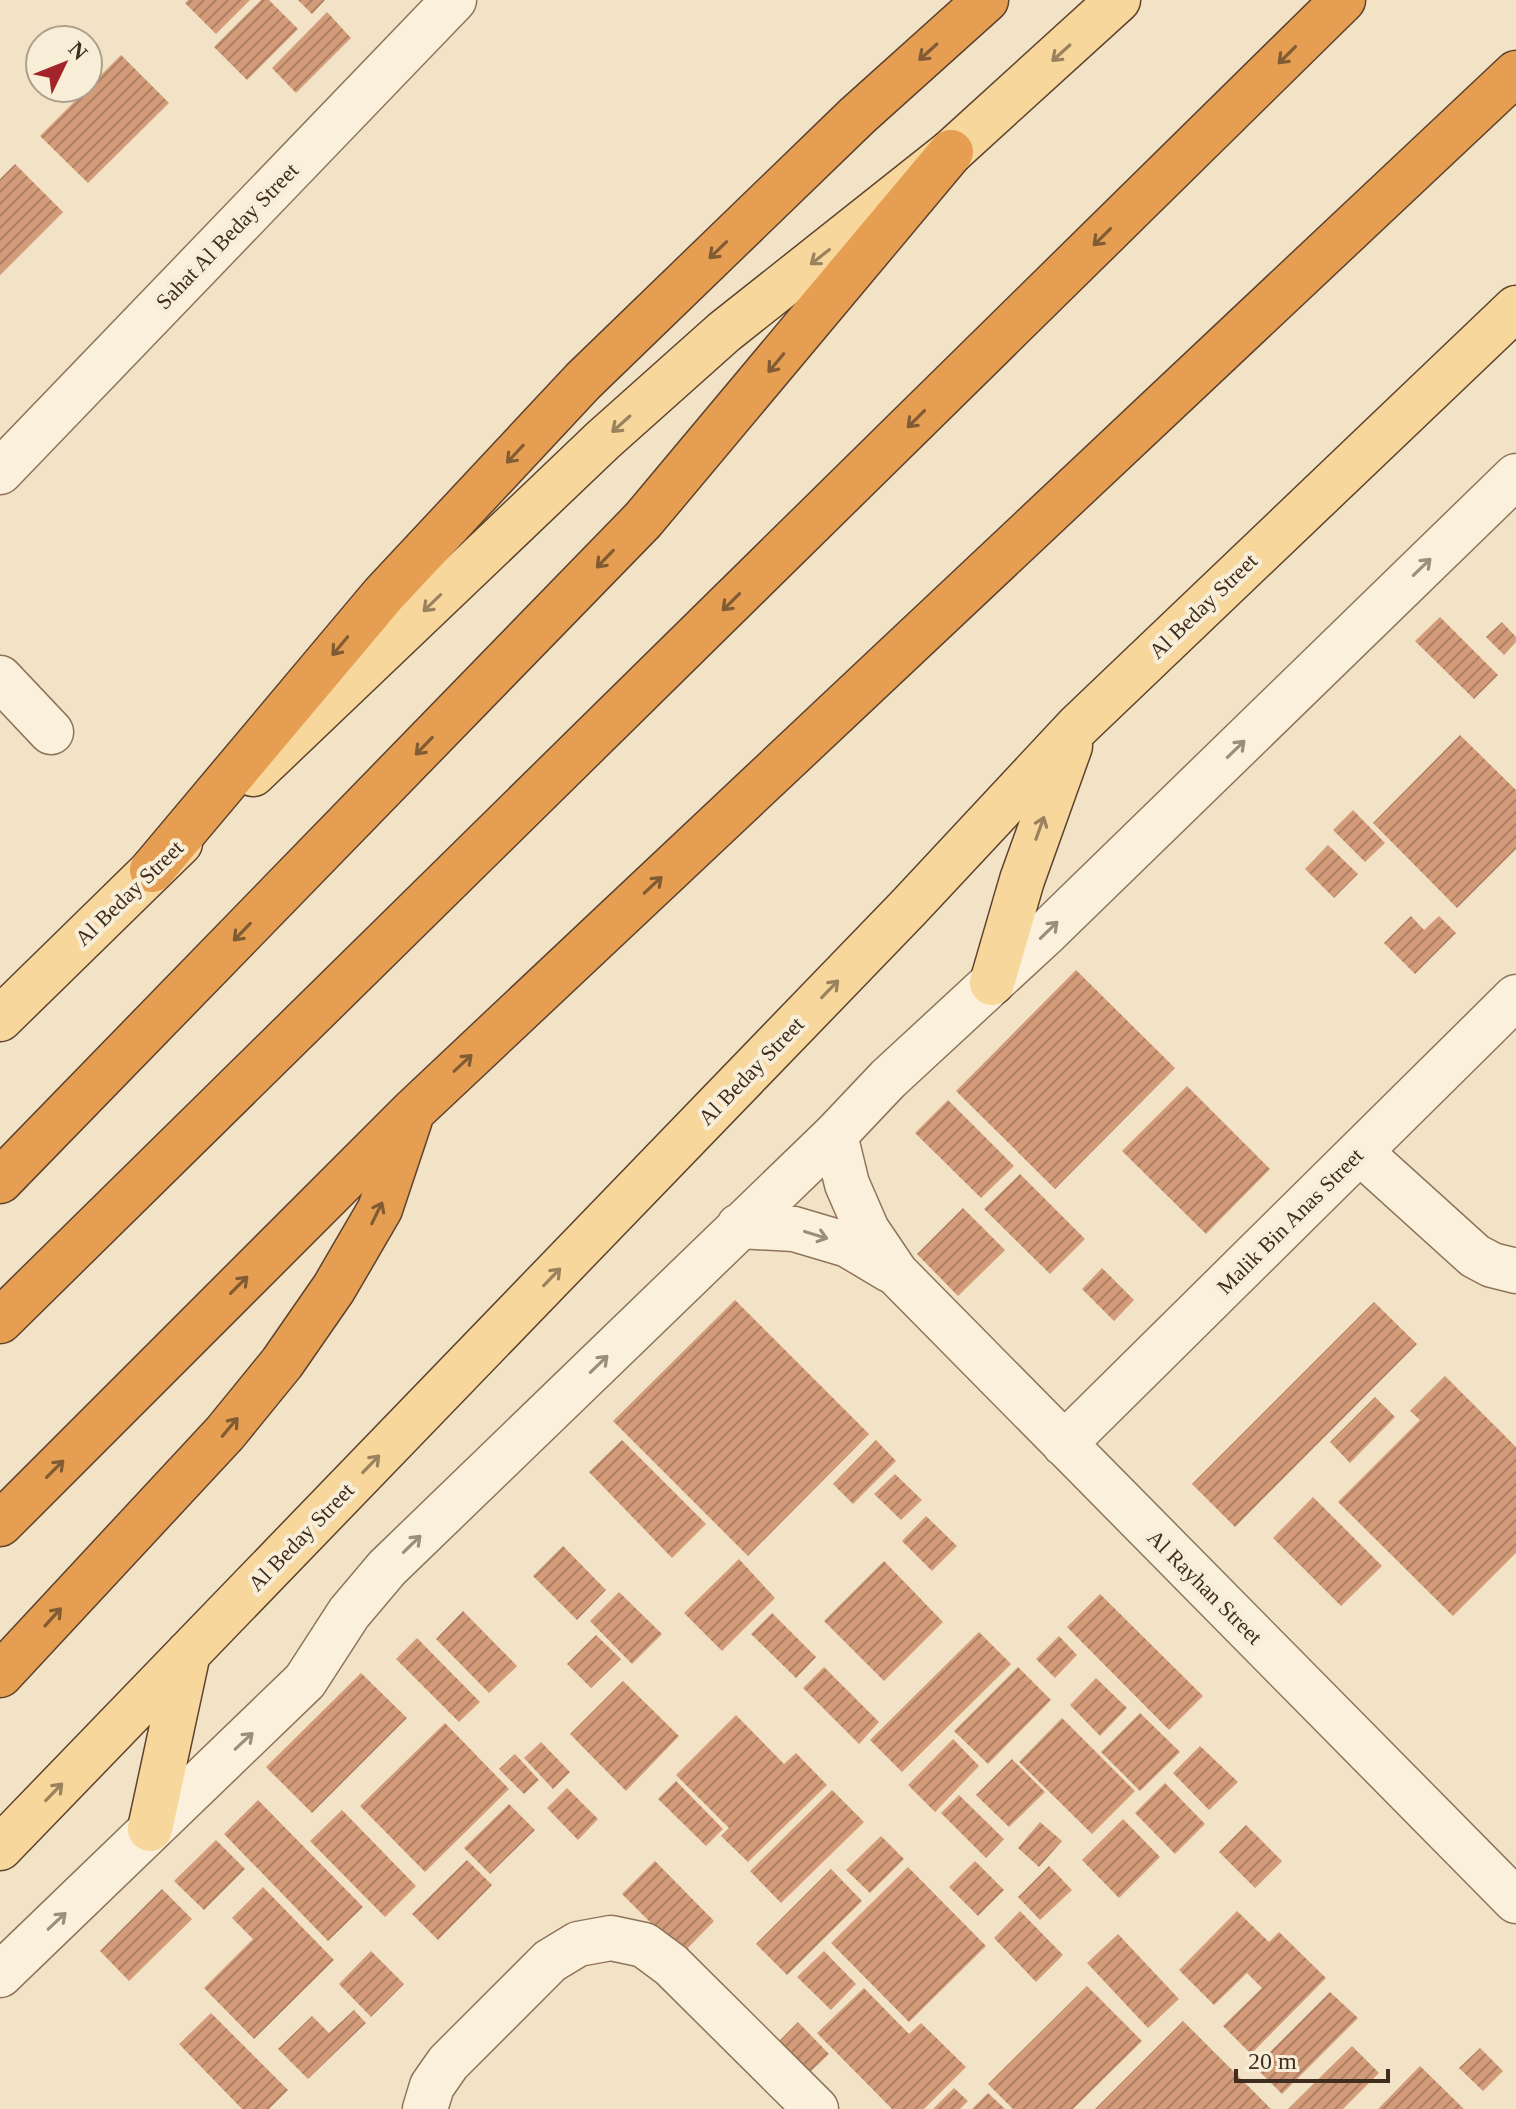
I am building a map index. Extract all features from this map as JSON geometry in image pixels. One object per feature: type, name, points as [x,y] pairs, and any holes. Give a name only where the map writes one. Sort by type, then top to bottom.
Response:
[{"type":"highway","points":[[152,870],[383,595],[583,381],[857,116],[986,0]]},
{"type":"highway","points":[[0,1321],[1343,0]]},
{"type":"highway","points":[[0,1524],[413,1111],[1516,73]]},
{"type":"highway","points":[[0,1181],[643,520],[951,152]]},
{"type":"highway","points":[[0,1675],[161,1498],[225,1433],[282,1363],[334,1288],[380,1209],[413,1111]]},
{"type":"main road","name":"Al Beday Street","points":[[0,1019],[625,420],[724,332],[951,152],[1118,0]]},
{"type":"main road","name":"Al Beday Street","points":[[0,1848],[909,907],[1077,727],[1516,308]]},
{"type":"main road","points":[[992,983],[1022,880],[1077,727]]},
{"type":"main road","points":[[150,1829],[188,1653]]},
{"type":"street","name":"Sahat Al Beday Street","points":[[0,472],[454,0]]},
{"type":"street","points":[[0,1975],[305,1681],[349,1613],[387,1568],[835,1135],[888,1079],[1070,910],[1516,476]]},
{"type":"street","points":[[0,678],[51,732]]},
{"type":"street","name":"Malik Bin Anas Street","points":[[1064,1444],[1516,997]]},
{"type":"street","name":"Al Rayhan Street","points":[[835,1135],[847,1184],[867,1230],[896,1273],[1516,1901]]},
{"type":"street","points":[[1360,1152],[1475,1256],[1492,1265],[1516,1271]]},
{"type":"street","name":"Al Rayhan Street","points":[[739,1226],[794,1229],[808,1233],[848,1245],[896,1273]]},
{"type":"street","points":[[425,2109],[432,2086],[448,2063],[550,1961],[578,1944],[611,1938],[644,1945],[671,1965],[816,2109]]},
{"type":"building","points":[[188,0],[250,0],[216,34],[185,3]]},
{"type":"building","points":[[261,0],[269,0],[298,29],[247,80],[214,47]]},
{"type":"building","points":[[298,0],[325,0],[312,14]]},
{"type":"building","points":[[327,12],[351,38],[296,93],[272,68]]},
{"type":"building","points":[[121,55],[169,103],[88,183],[40,136],[72,104],[104,104],[104,72]]},
{"type":"building","points":[[15,164],[63,212],[0,275],[0,179]]},
{"type":"building","points":[[1440,617],[1498,675],[1474,699],[1415,641]]},
{"type":"building","points":[[1502,622],[1516,637],[1516,642],[1504,655],[1486,637]]},
{"type":"building","points":[[1460,735],[1516,790],[1516,849],[1457,908],[1373,823]]},
{"type":"building","points":[[1353,810],[1385,843],[1365,862],[1333,830]]},
{"type":"building","points":[[1328,845],[1358,874],[1334,898],[1305,869]]},
{"type":"building","points":[[1411,916],[1424,930],[1439,916],[1456,933],[1415,974],[1384,943]]},
{"type":"building","points":[[1076,970],[1175,1068],[1055,1189],[956,1091]]},
{"type":"building","points":[[1187,1086],[1270,1169],[1206,1234],[1122,1151]]},
{"type":"building","points":[[948,1100],[1014,1166],[981,1198],[915,1133]]},
{"type":"building","points":[[1020,1174],[1085,1239],[1050,1274],[984,1209]]},
{"type":"building","points":[[963,1208],[1005,1250],[958,1296],[917,1254]]},
{"type":"building","points":[[1102,1268],[1134,1300],[1114,1321],[1082,1289]]},
{"type":"building","points":[[735,1300],[869,1434],[748,1556],[613,1421]]},
{"type":"building","points":[[1374,1302],[1417,1344],[1235,1527],[1192,1484]]},
{"type":"building","points":[[1445,1376],[1516,1447],[1516,1553],[1453,1616],[1338,1502],[1420,1420],[1410,1411]]},
{"type":"building","points":[[1375,1397],[1395,1417],[1350,1463],[1330,1442]]},
{"type":"building","points":[[622,1440],[706,1524],[672,1558],[589,1472]]},
{"type":"building","points":[[876,1440],[896,1461],[853,1504],[833,1484]]},
{"type":"building","points":[[895,1474],[922,1500],[901,1520],[874,1494]]},
{"type":"building","points":[[1313,1497],[1382,1566],[1341,1606],[1273,1538]]},
{"type":"building","points":[[926,1516],[957,1546],[932,1571],[902,1541]]},
{"type":"building","points":[[563,1546],[606,1590],[577,1620],[533,1576]]},
{"type":"building","points":[[739,1559],[775,1598],[722,1651],[684,1613]]},
{"type":"building","points":[[884,1561],[943,1622],[884,1681],[824,1621]]},
{"type":"building","points":[[619,1592],[662,1634],[632,1664],[590,1621]]},
{"type":"building","points":[[1100,1594],[1203,1696],[1169,1730],[1067,1627]]},
{"type":"building","points":[[463,1611],[517,1666],[489,1693],[436,1639]]},
{"type":"building","points":[[772,1613],[816,1657],[796,1678],[751,1634]]},
{"type":"building","points":[[979,1632],[1011,1664],[902,1772],[870,1740]]},
{"type":"building","points":[[596,1635],[621,1659],[591,1688],[567,1664]]},
{"type":"building","points":[[1059,1636],[1077,1655],[1055,1678],[1036,1659]]},
{"type":"building","points":[[417,1638],[480,1702],[459,1722],[396,1659]]},
{"type":"building","points":[[824,1667],[879,1722],[859,1744],[803,1688]]},
{"type":"building","points":[[1018,1667],[1051,1700],[988,1764],[954,1731]]},
{"type":"building","points":[[361,1673],[407,1718],[312,1813],[266,1767]]},
{"type":"building","points":[[1096,1678],[1127,1708],[1100,1736],[1070,1705]]},
{"type":"building","points":[[623,1681],[679,1736],[626,1791],[570,1734]]},
{"type":"building","points":[[1140,1713],[1180,1752],[1140,1791],[1101,1752]]},
{"type":"building","points":[[736,1715],[784,1764],[796,1753],[827,1785],[748,1862],[721,1836],[729,1828],[676,1775]]},
{"type":"building","points":[[1062,1718],[1135,1791],[1092,1834],[1019,1762]]},
{"type":"building","points":[[445,1723],[509,1789],[425,1872],[360,1806]]},
{"type":"building","points":[[953,1739],[979,1766],[935,1812],[908,1785]]},
{"type":"building","points":[[541,1742],[570,1772],[553,1789],[524,1758]]},
{"type":"building","points":[[1200,1746],[1238,1782],[1209,1810],[1173,1773]]},
{"type":"building","points":[[515,1754],[539,1780],[524,1794],[499,1769]]},
{"type":"building","points":[[1012,1759],[1045,1792],[1009,1827],[976,1795]]},
{"type":"building","points":[[676,1781],[723,1829],[706,1846],[658,1799]]},
{"type":"building","points":[[1165,1783],[1205,1824],[1175,1854],[1135,1813]]},
{"type":"building","points":[[567,1788],[598,1819],[578,1840],[547,1808]]},
{"type":"building","points":[[832,1790],[864,1822],[781,1903],[750,1871]]},
{"type":"building","points":[[959,1795],[1004,1839],[986,1858],[941,1813]]},
{"type":"building","points":[[258,1800],[363,1907],[328,1941],[224,1834]]},
{"type":"building","points":[[509,1804],[535,1830],[490,1874],[464,1848]]},
{"type":"building","points":[[342,1810],[416,1886],[385,1917],[310,1841]]},
{"type":"building","points":[[1123,1819],[1160,1857],[1119,1898],[1082,1860]]},
{"type":"building","points":[[1040,1822],[1062,1841],[1039,1867],[1018,1848]]},
{"type":"building","points":[[1246,1825],[1282,1861],[1255,1888],[1219,1852]]},
{"type":"building","points":[[881,1836],[904,1859],[870,1893],[846,1870]]},
{"type":"building","points":[[216,1840],[245,1869],[204,1910],[174,1881]]},
{"type":"building","points":[[467,1860],[492,1885],[438,1940],[412,1914]]},
{"type":"building","points":[[655,1861],[714,1921],[682,1954],[622,1894]]},
{"type":"building","points":[[975,1861],[1004,1890],[978,1916],[949,1887]]},
{"type":"building","points":[[1049,1866],[1072,1890],[1040,1920],[1018,1897]]},
{"type":"building","points":[[908,1867],[986,1946],[909,2022],[831,1943]]},
{"type":"building","points":[[831,1869],[862,1901],[787,1975],[756,1944]]},
{"type":"building","points":[[263,1887],[334,1960],[254,2039],[204,1988],[253,1939],[232,1918]]},
{"type":"building","points":[[162,1889],[192,1919],[129,1981],[100,1951]]},
{"type":"building","points":[[1020,1911],[1063,1955],[1036,1982],[994,1938]]},
{"type":"building","points":[[1237,1911],[1269,1942],[1279,1932],[1326,1978],[1251,2054],[1223,2026],[1262,1988],[1247,1973],[1214,2005],[1179,1970]]},
{"type":"building","points":[[1118,1934],[1179,1999],[1148,2028],[1087,1963]]},
{"type":"building","points":[[371,1951],[404,1984],[371,2017],[339,1984]]},
{"type":"building","points":[[824,1951],[856,1984],[831,2010],[797,1977]]},
{"type":"building","points":[[1087,1986],[1142,2041],[1073,2109],[1013,2109],[988,2084]]},
{"type":"building","points":[[864,1988],[909,2034],[921,2023],[966,2067],[924,2109],[892,2109],[817,2033]]},
{"type":"building","points":[[1330,1992],[1358,2018],[1282,2094],[1255,2067]]},
{"type":"building","points":[[354,2010],[366,2023],[308,2079],[278,2049],[312,2016],[329,2033]]},
{"type":"building","points":[[211,2013],[288,2090],[269,2109],[242,2109],[179,2044]]},
{"type":"building","points":[[1183,2021],[1271,2109],[1095,2109]]},
{"type":"building","points":[[798,2022],[829,2054],[805,2077],[774,2046]]},
{"type":"building","points":[[1352,2046],[1379,2073],[1343,2109],[1288,2109]]},
{"type":"building","points":[[1480,2048],[1503,2071],[1483,2091],[1459,2068]]},
{"type":"building","points":[[1420,2066],[1464,2109],[1378,2109]]},
{"type":"building","points":[[954,2088],[968,2101],[960,2109],[933,2109]]},
{"type":"building","points":[[988,2093],[1005,2109],[972,2109]]}]
